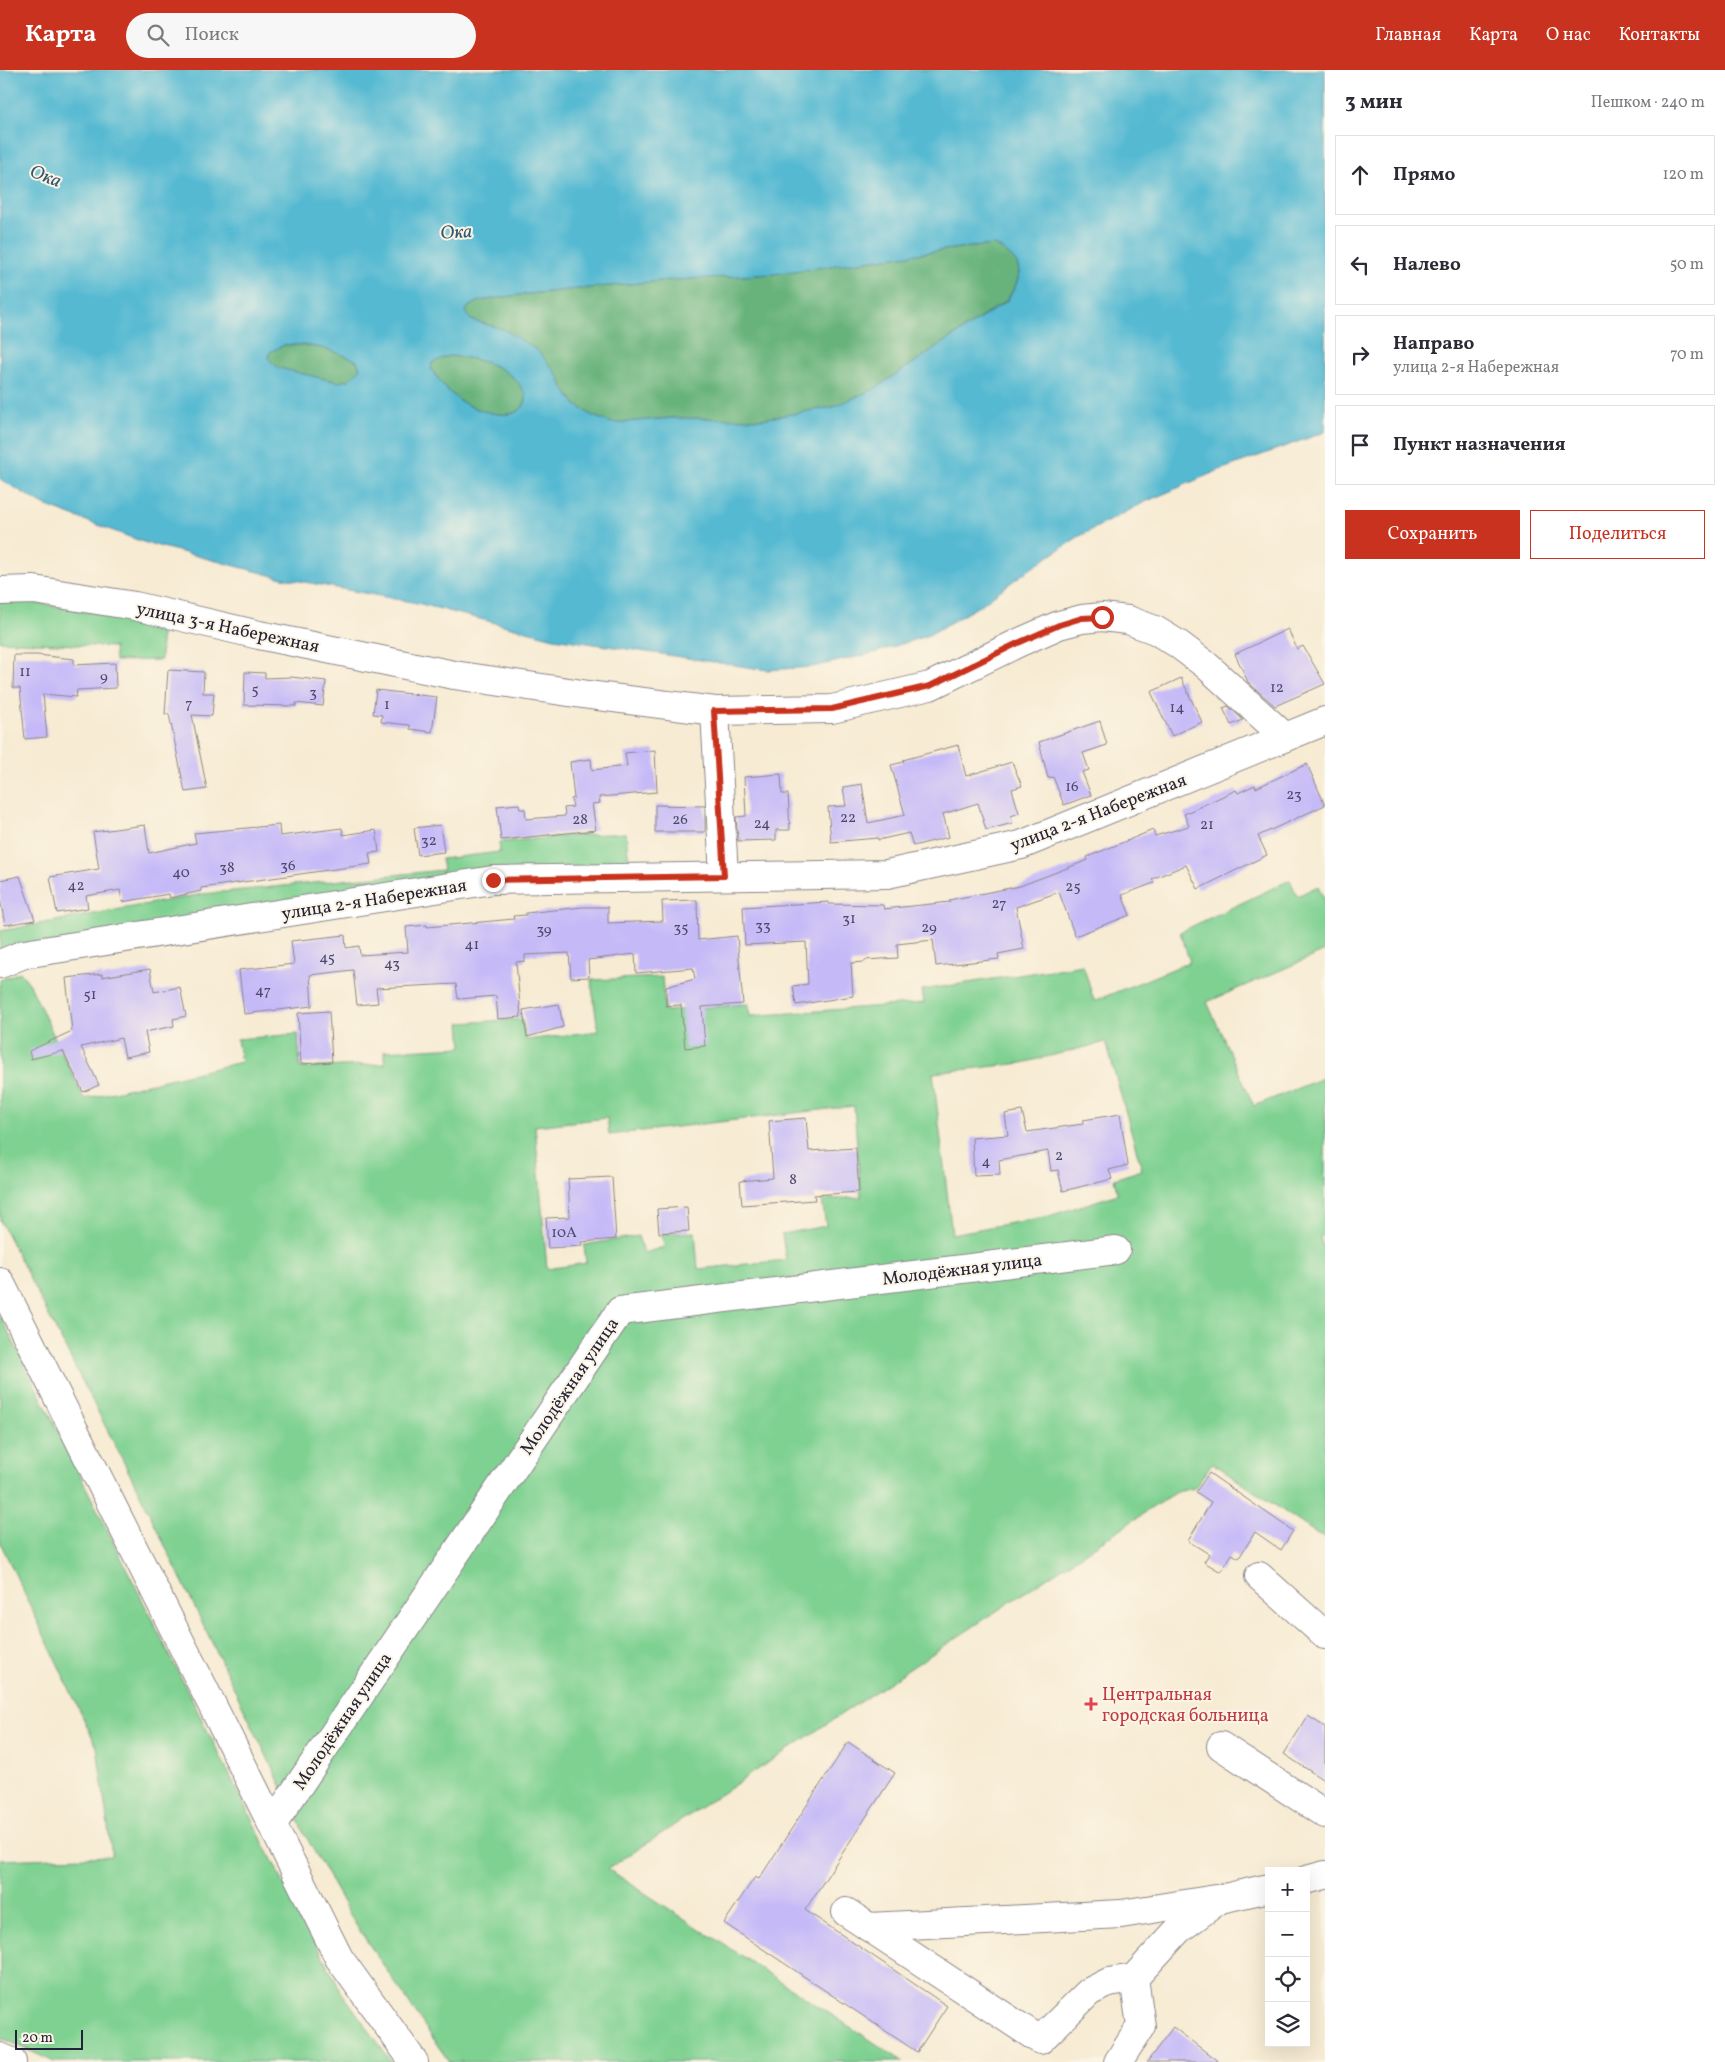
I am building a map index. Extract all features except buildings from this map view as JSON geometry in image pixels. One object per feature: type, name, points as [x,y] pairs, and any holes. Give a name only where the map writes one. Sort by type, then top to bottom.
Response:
[{"type":"street","name":"улица 3-я Набережная","points":[[0,591],[34,590],[135,606],[259,635],[454,675],[714,711],[832,709],[930,686],[1059,625],[1082,618],[1102,617],[1128,620],[1155,630],[1178,644],[1206,665],[1285,737]]},
{"type":"street","points":[[714,711],[724,876]]},
{"type":"street","name":"улица 2-я Набережная","points":[[0,964],[24,954],[493,880],[887,874],[1021,845],[1325,721]]},
{"type":"street","name":"Молодёжная улица","points":[[272,1825],[620,1311],[1116,1250]]},
{"type":"street","points":[[0,1282],[340,1958],[414,2062]]},
{"type":"street","points":[[1259,1576],[1325,1635]]},
{"type":"street","points":[[1222,1746],[1325,1814]]},
{"type":"street","points":[[1310,1879],[1325,1875]]},
{"type":"street","points":[[869,1927],[1121,1914],[1265,1889]]},
{"type":"street","points":[[846,1912],[1040,2040],[1089,1992],[1109,1982],[1134,1978],[1178,1930],[1220,1898]]},
{"type":"street","points":[[1118,2062],[1141,2026],[1134,1978]]},
{"type":"street","points":[[0,2056],[12,2062]]},
{"type":"green space","points":[[995,245],[1012,257],[1019,269],[1017,282],[1007,300],[874,389],[833,407],[762,419],[672,418],[612,423],[593,416],[576,405],[564,389],[558,375],[503,329],[471,320],[465,312],[468,307],[480,301],[517,295],[660,281],[773,274],[959,248]]},
{"type":"green space","points":[[284,345],[312,346],[331,351],[357,361],[360,369],[349,380],[338,382],[278,368],[268,358],[270,352]]},
{"type":"green space","points":[[448,356],[478,360],[506,372],[524,391],[526,399],[522,408],[515,413],[494,413],[472,407],[456,398],[431,369],[432,363]]},
{"type":"green space","points":[[27,601],[161,625],[161,660],[115,661],[114,647],[0,641],[0,602]]},
{"type":"green space","points":[[626,833],[629,864],[477,877],[0,956],[0,931],[203,894],[443,870],[441,859],[500,852],[499,842]]},
{"type":"green space","points":[[1290,880],[1297,896],[1318,886],[1325,901],[1325,951],[1207,1002],[1254,1106],[1325,1077],[1325,1234],[1320,1236],[1325,1258],[1325,1539],[1212,1463],[1195,1488],[1176,1492],[608,1869],[904,2062],[449,2062],[354,1922],[304,1833],[140,1494],[0,1220],[0,980],[20,972],[29,983],[84,1099],[241,1062],[237,1039],[298,1034],[300,1068],[385,1064],[384,1051],[462,1047],[460,1023],[522,1019],[526,1040],[598,1031],[591,980],[662,977],[665,1011],[748,1004],[750,1016],[924,1003],[922,990],[1083,965],[1094,1001],[1190,962],[1180,932]],"holes":[[[1106,1042],[1142,1170],[1114,1179],[1118,1194],[1049,1216],[952,1234],[933,1073],[1022,1063]],[[854,1106],[861,1197],[822,1200],[826,1226],[782,1234],[786,1260],[698,1269],[695,1232],[662,1234],[664,1247],[643,1253],[638,1236],[584,1245],[586,1263],[547,1269],[535,1126],[607,1118],[609,1135]]]},
{"type":"green space","points":[[0,1315],[281,1878],[342,1993],[392,2062],[54,2062],[0,2037],[0,1860],[112,1856],[97,1747],[0,1542]]},
{"type":"water","name":"Ока","points":[[0,70],[1325,70],[1325,432],[1217,471],[1145,502],[1078,537],[979,606],[929,635],[874,653],[812,667],[767,670],[554,638],[417,603],[278,577],[143,542],[44,505],[0,479]],"holes":[[[995,245],[1012,257],[1019,269],[1017,283],[1007,301],[874,389],[833,407],[762,419],[672,418],[612,423],[593,416],[576,405],[564,389],[558,375],[537,350],[503,329],[471,320],[466,312],[468,307],[480,301],[517,295],[660,281],[773,274],[959,248]],[[284,345],[312,346],[357,361],[360,369],[349,380],[338,382],[278,368],[268,358],[270,352]],[[448,356],[468,358],[487,363],[506,372],[513,378],[520,385],[526,399],[522,408],[515,413],[494,413],[472,407],[452,395],[431,369],[432,363]]]},
{"type":"place","name":"Центральная городская больница","points":[[1091,1704]]},
{"type":"route","points":[[493,880],[724,876],[714,711],[832,709],[930,686],[1059,625],[1082,618],[1102,617]]}]
